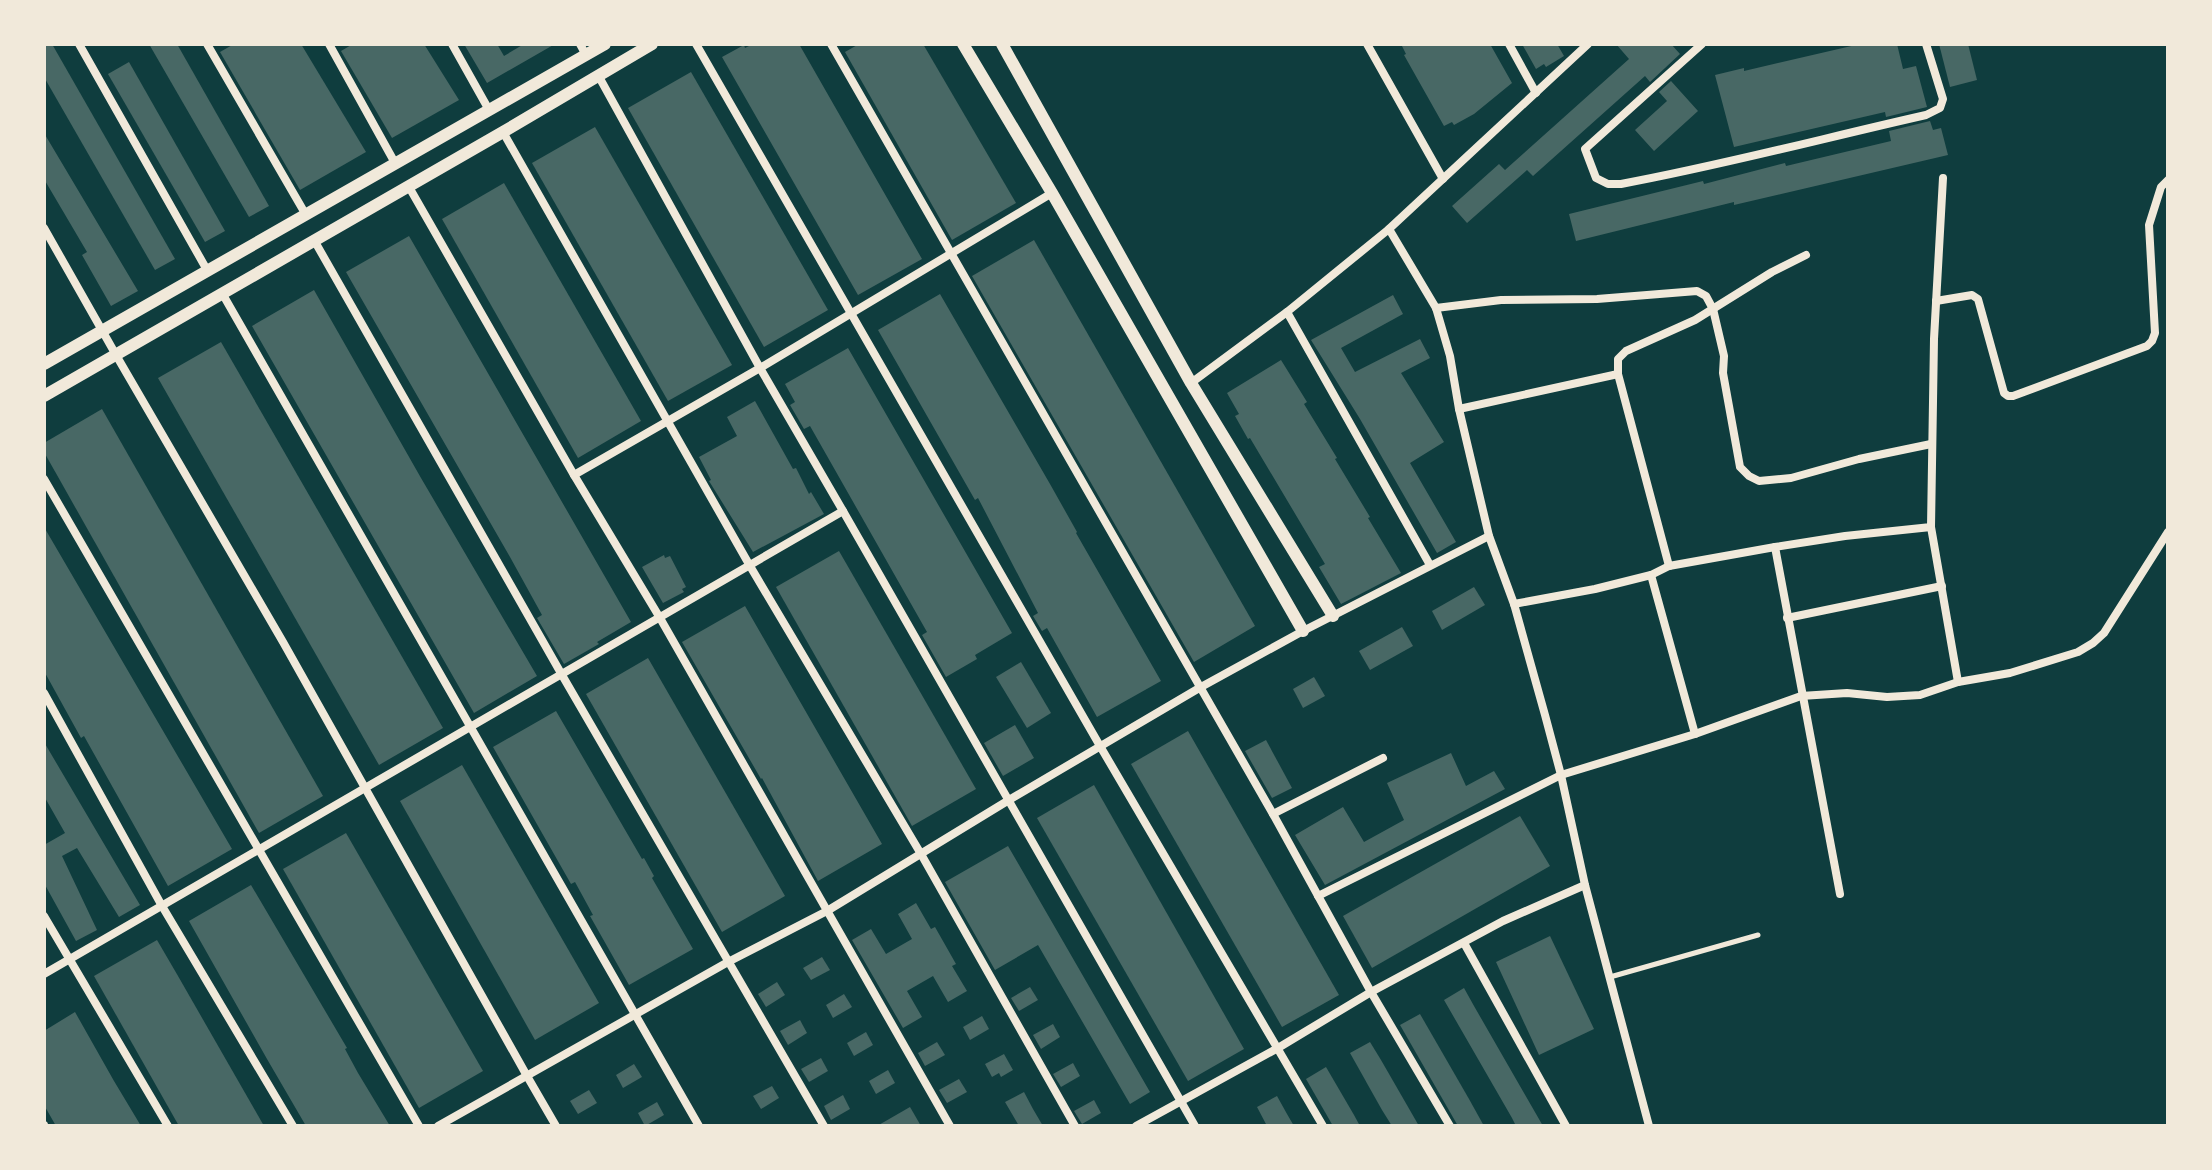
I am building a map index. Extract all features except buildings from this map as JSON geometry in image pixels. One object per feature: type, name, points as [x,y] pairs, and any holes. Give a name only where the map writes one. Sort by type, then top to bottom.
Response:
[{"type":"street","points":[[79,44],[207,270]]},
{"type":"street","points":[[207,44],[306,215]]},
{"type":"street","points":[[329,44],[395,163]]},
{"type":"street","points":[[452,44],[489,110]]},
{"type":"street","points":[[44,364],[489,110],[583,49],[605,44]]},
{"type":"street","points":[[44,396],[652,44]]},
{"type":"street","points":[[696,44],[1100,746],[1323,1126]]},
{"type":"street","points":[[831,44],[1450,1126]]},
{"type":"street","points":[[963,44],[1303,631]]},
{"type":"street","points":[[1002,44],[1191,383],[1333,616]]},
{"type":"street","points":[[1367,44],[1443,179]]},
{"type":"street","points":[[1509,44],[1536,93]]},
{"type":"street","points":[[1191,383],[1287,312],[1389,229],[1588,44]]},
{"type":"street","points":[[1702,44],[1585,149],[1596,178],[1608,184],[1621,184],[1702,169],[1783,147],[1926,115],[1940,108],[1943,99],[1926,44]]},
{"type":"street","points":[[598,75],[760,368],[1195,1126]]},
{"type":"street","points":[[503,132],[1075,1126]]},
{"type":"street","points":[[1943,178],[1931,444],[1931,527],[1958,682]]},
{"type":"street","points":[[1936,301],[1972,295],[1978,299],[2004,393],[2008,396],[2147,346],[2155,333],[2149,225],[2161,187],[2168,180]]},
{"type":"street","points":[[409,187],[950,1126]]},
{"type":"street","points":[[574,475],[1052,193]]},
{"type":"street","points":[[44,228],[283,642],[556,1126]]},
{"type":"street","points":[[1389,229],[1436,308],[1450,356],[1459,409],[1489,536],[1514,604],[1561,775],[1585,885],[1649,1126]]},
{"type":"street","points":[[314,240],[824,1126]]},
{"type":"street","points":[[1669,566],[1618,374],[1618,359],[1621,354],[1695,320],[1772,272],[1806,255]]},
{"type":"street","points":[[1436,308],[1501,300],[1597,299],[1697,291],[1706,296],[1713,309],[1724,356],[1723,373],[1740,467],[1749,476],[1759,481],[1791,478],[1859,459],[1931,444]]},
{"type":"street","points":[[222,293],[699,1126]]},
{"type":"street","points":[[1287,312],[1430,565]]},
{"type":"street","points":[[1459,409],[1618,374]]},
{"type":"street","points":[[44,479],[419,1126]]},
{"type":"street","points":[[44,974],[843,511]]},
{"type":"street","points":[[1514,604],[1595,589],[1651,575],[1669,566],[1845,536],[1931,527]]},
{"type":"street","points":[[1318,896],[1561,775],[1695,734],[1801,696],[1847,693],[1887,697],[1920,695],[1958,682],[2010,673],[2078,652],[2104,633],[2168,532]]},
{"type":"street","points":[[438,1126],[728,962],[827,911],[1201,687],[1489,536]]},
{"type":"street","points":[[1775,547],[1840,894]]},
{"type":"street","points":[[1651,575],[1695,734]]},
{"type":"street","points":[[1787,618],[1942,586]]},
{"type":"street","points":[[44,693],[162,906],[293,1126]]},
{"type":"street","points":[[1273,814],[1383,758]]},
{"type":"street","points":[[1136,1126],[1503,921],[1585,885]]},
{"type":"street","points":[[44,916],[168,1126]]},
{"type":"street","points":[[1464,943],[1566,1126]]},
{"type":"lane","points":[[1610,977],[1758,935]]}]
